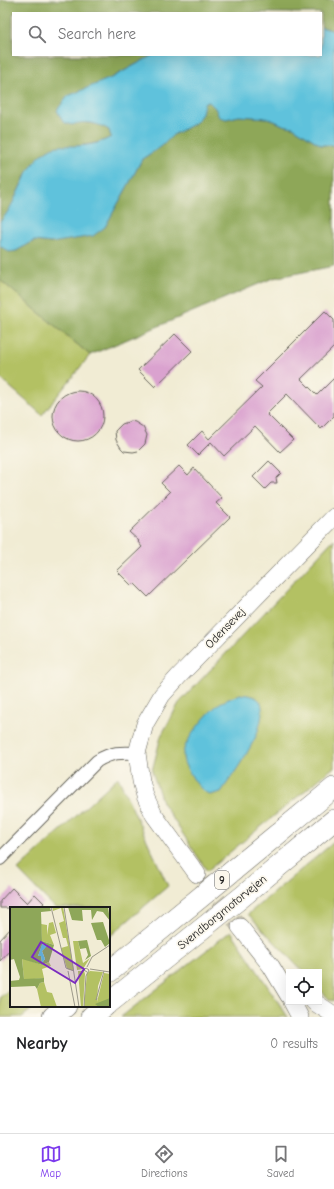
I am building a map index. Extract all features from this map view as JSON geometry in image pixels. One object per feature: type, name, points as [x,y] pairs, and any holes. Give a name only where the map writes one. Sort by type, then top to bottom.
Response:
[{"type":"highway","name":"Svendborgmotorvejen","points":[[110,971],[334,788]]},
{"type":"highway","name":"Svendborgmotorvejen","points":[[110,1002],[243,896],[334,820]]},
{"type":"highway","points":[[53,1017],[65,1007]]},
{"type":"highway","points":[[92,1017],[104,1007]]},
{"type":"main road","name":"Odensevej","points":[[197,874],[154,815],[145,796],[137,753],[145,724],[162,695],[184,670],[334,517]]},
{"type":"main road","points":[[240,927],[271,966],[286,991]]},
{"type":"main road","points":[[271,966],[286,978]]},
{"type":"main road","points":[[294,1005],[300,1017]]},
{"type":"main road","points":[[319,1005],[334,1015]]},
{"type":"street","points":[[0,858],[97,761],[110,753],[137,753]]},
{"type":"green space","points":[[0,0],[334,0],[334,33],[331,30],[322,27],[322,12],[12,12],[12,56],[151,56],[113,77],[80,122],[102,125],[109,130],[111,137],[101,142],[78,146],[26,174],[8,214],[0,222]]},
{"type":"green space","points":[[209,102],[226,119],[239,116],[268,118],[283,125],[293,127],[321,145],[334,145],[334,266],[273,278],[90,355],[0,280],[0,246],[16,251],[34,241],[51,243],[105,227],[142,159],[162,146],[173,135],[195,123],[202,114],[203,103]]},
{"type":"green space","points":[[0,280],[90,355],[42,415],[0,378]]},
{"type":"green space","points":[[334,539],[334,767],[207,871],[162,802],[152,771],[161,736],[179,703]]},
{"type":"green space","points":[[118,777],[168,886],[110,936],[110,907],[54,907],[18,870]]},
{"type":"green space","points":[[334,842],[334,1001],[330,1000],[322,992],[322,969],[300,969],[248,914]]},
{"type":"green space","points":[[231,931],[288,1017],[121,1017]]},
{"type":"green space","points":[[10,989],[10,1007],[35,1007],[22,1017],[0,1017],[0,997]]},
{"type":"water","points":[[322,27],[331,30],[334,33],[334,145],[321,145],[293,127],[283,125],[268,118],[239,116],[226,119],[219,117],[215,108],[209,102],[204,103],[202,114],[195,123],[173,135],[162,146],[142,159],[105,227],[93,236],[51,243],[34,241],[16,251],[9,252],[0,246],[0,222],[7,213],[34,163],[53,147],[87,145],[97,143],[111,137],[109,130],[96,124],[77,123],[72,125],[63,122],[57,110],[68,96],[113,77],[151,56],[322,56]]},
{"type":"water","points":[[240,694],[253,696],[260,701],[262,705],[262,715],[259,728],[246,755],[221,792],[210,795],[199,786],[184,763],[184,749],[197,727],[220,703]]},
{"type":"building","points":[[325,311],[334,320],[334,347],[301,379],[317,395],[334,378],[334,416],[321,429],[287,394],[267,414],[293,440],[280,452],[255,426],[224,456],[211,442],[198,455],[188,445],[202,431],[209,439],[262,387],[255,381]]},
{"type":"building","points":[[175,334],[192,351],[155,387],[138,370]]},
{"type":"building","points":[[78,391],[88,393],[96,398],[101,406],[103,416],[101,426],[96,434],[88,439],[78,441],[68,439],[60,434],[55,426],[53,416],[55,406],[60,398],[68,393]]},
{"type":"building","points":[[131,421],[143,427],[147,435],[145,444],[138,451],[133,452],[124,451],[121,448],[116,440],[115,431],[122,424]]},
{"type":"building","points":[[269,461],[281,473],[276,478],[277,483],[271,483],[265,489],[253,477]]},
{"type":"building","points":[[179,466],[188,475],[194,468],[222,498],[216,503],[230,517],[148,597],[134,583],[132,586],[117,571],[142,547],[138,542],[139,541],[129,532],[170,492],[161,483]]},
{"type":"building","points":[[12,888],[27,903],[35,894],[44,903],[40,907],[0,908],[0,901]]},
{"type":"building","points":[[10,929],[10,950],[0,961],[0,940]]},
{"type":"tunnel","points":[[202,881],[240,927]]}]
